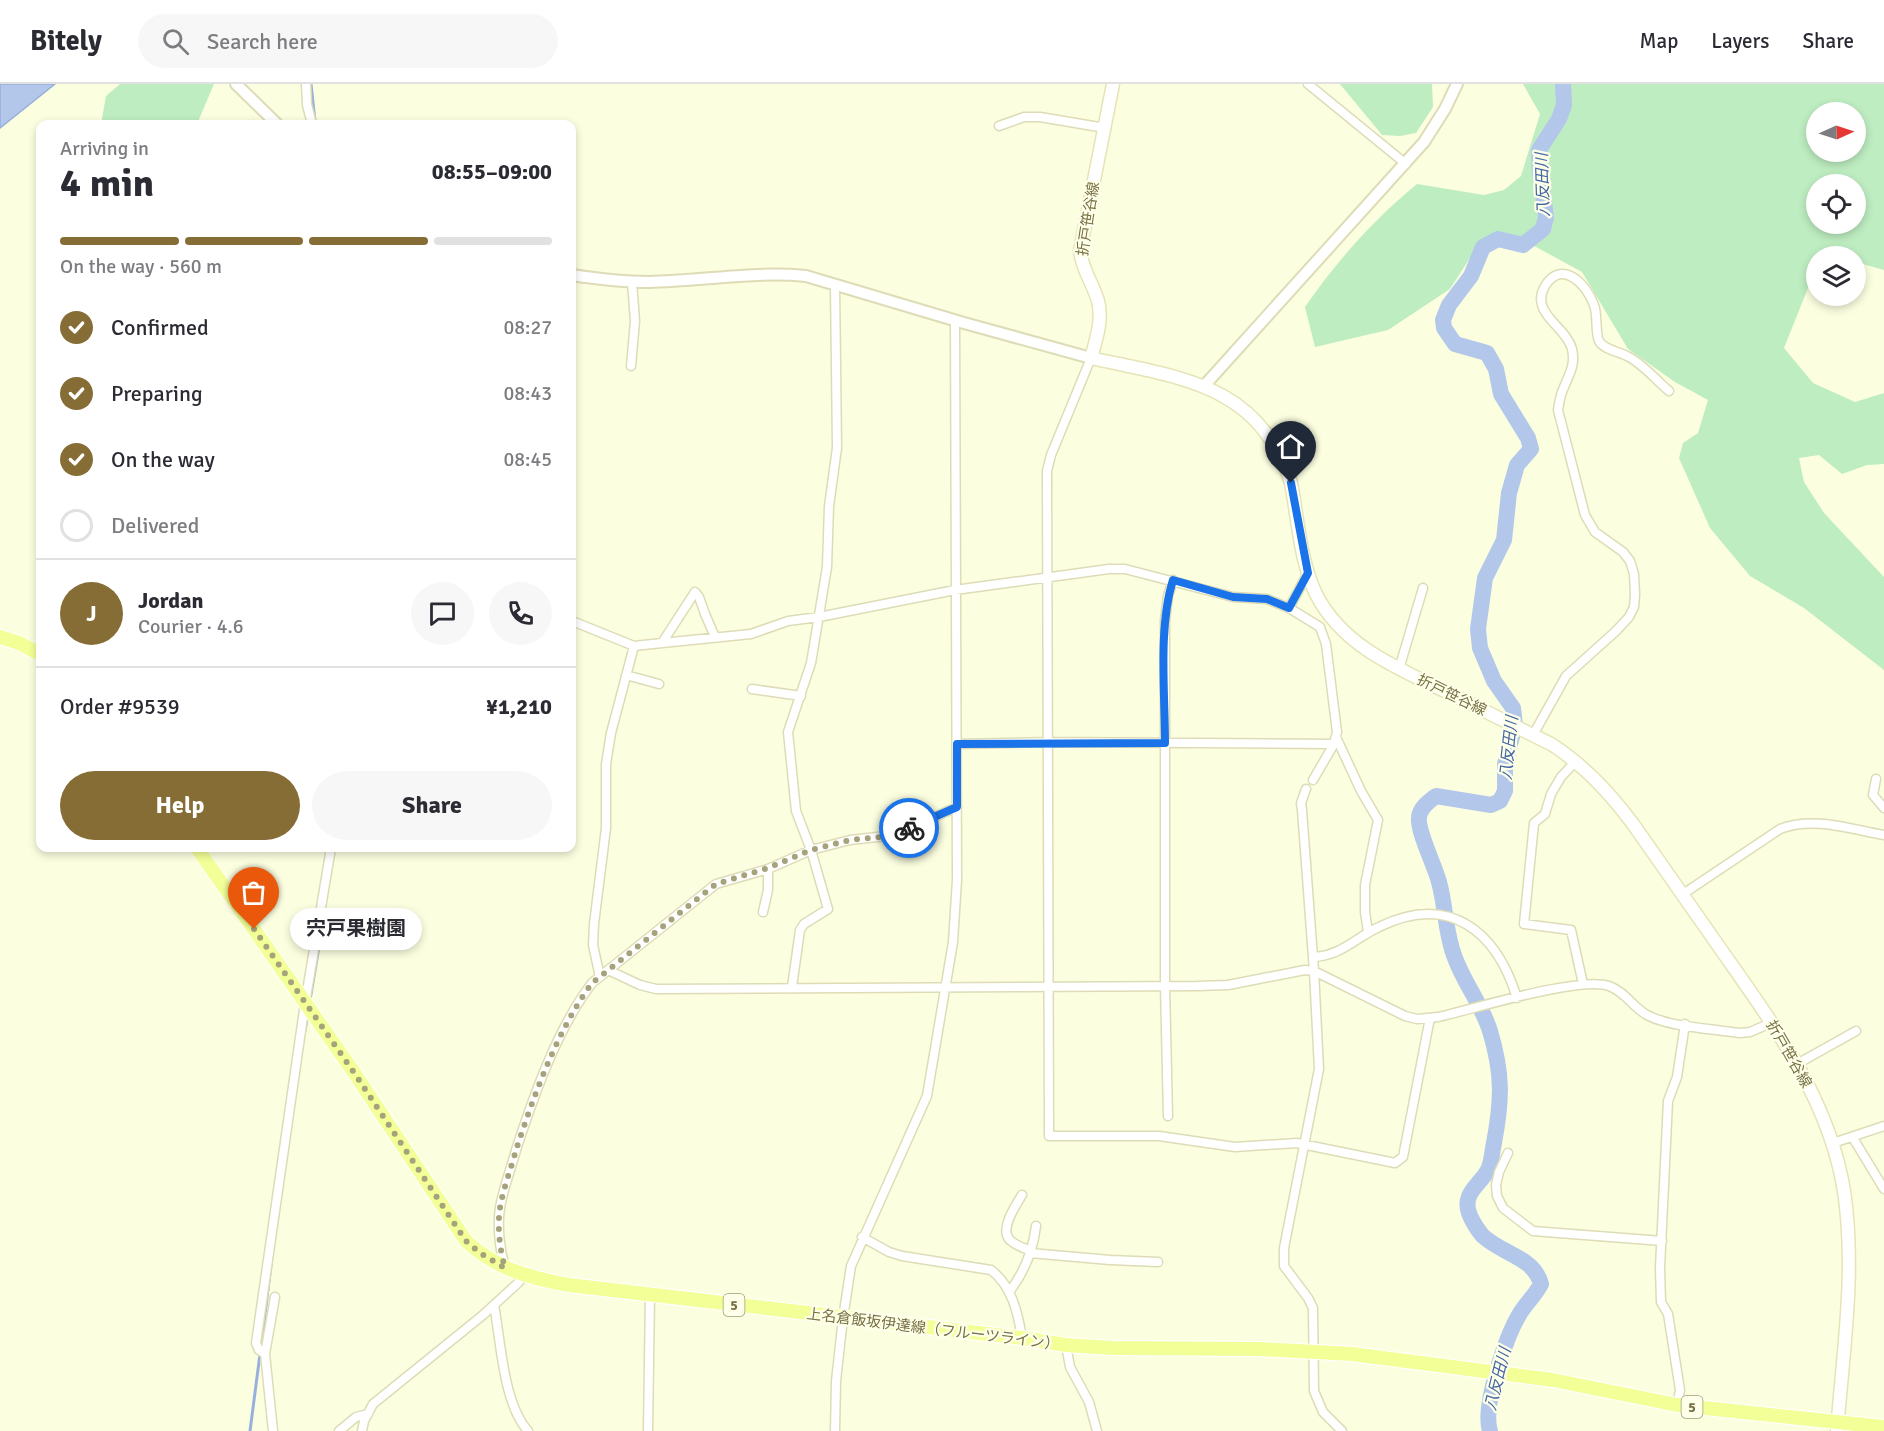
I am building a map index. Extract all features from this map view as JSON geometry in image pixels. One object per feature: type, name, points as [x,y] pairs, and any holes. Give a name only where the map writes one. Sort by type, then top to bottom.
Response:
[{"type":"main road","name":"折戸笹谷線","points":[[1113,84],[1080,251],[1081,263],[1098,301],[1099,310],[1097,337],[1091,358],[1204,386],[1251,416],[1279,450],[1291,483],[1308,573],[1317,595],[1335,622],[1376,657],[1551,744],[1576,761],[1616,801],[1683,894],[1797,1064],[1833,1143],[1844,1191],[1848,1254],[1847,1331],[1837,1426]]},
{"type":"main road","points":[[0,637],[36,652]]},
{"type":"main road","name":"上名倉飯坂伊達線（フルーツライン）","points":[[200,852],[466,1241],[480,1253],[524,1276],[569,1285],[1066,1345],[1313,1350],[1553,1380],[1677,1406],[1837,1426],[1884,1427]]},
{"type":"street","points":[[236,84],[273,120]]},
{"type":"street","points":[[306,84],[307,105],[311,120]]},
{"type":"street","points":[[1308,84],[1406,164]]},
{"type":"street","points":[[1204,386],[1406,164],[1434,127],[1457,84]]},
{"type":"street","points":[[999,126],[1024,117],[1040,117],[1105,128]]},
{"type":"street","points":[[576,275],[632,282],[779,273],[806,276],[1091,358],[1051,455],[1047,471],[1049,1136],[1159,1136],[1235,1147],[1305,1143],[1390,1163],[1400,1161],[1403,1157],[1430,1018]]},
{"type":"street","points":[[1533,735],[1566,676],[1616,632],[1629,617],[1634,607],[1635,595],[1634,574],[1630,561],[1623,552],[1595,531],[1585,515],[1558,410],[1561,393],[1574,366],[1572,348],[1542,306],[1545,286],[1559,274],[1567,273],[1579,281],[1595,305],[1598,340],[1604,346],[1630,357],[1669,391]]},
{"type":"street","points":[[631,366],[635,321],[632,282]]},
{"type":"street","points":[[792,987],[800,930],[804,924],[828,909],[811,850],[796,811],[788,732],[811,663],[827,567],[829,506],[837,447],[835,284]]},
{"type":"street","points":[[835,1431],[836,1381],[851,1266],[927,1096],[953,942],[957,880],[954,320]]},
{"type":"street","points":[[576,623],[634,646],[751,634],[788,621],[955,590],[1109,569],[1125,569],[1233,597],[1267,599],[1289,608],[1320,627],[1326,644],[1337,732],[1335,741],[1313,780]]},
{"type":"street","points":[[1289,608],[1308,573]]},
{"type":"street","points":[[1168,1116],[1165,986],[1165,620],[1173,580]]},
{"type":"street","points":[[1400,669],[1423,588]]},
{"type":"street","points":[[662,643],[695,592],[716,637]]},
{"type":"street","points":[[1320,627],[1335,622]]},
{"type":"street","points":[[600,976],[593,945],[606,828],[606,764],[634,646]]},
{"type":"street","points":[[626,675],[659,684]]},
{"type":"street","points":[[752,689],[801,696]]},
{"type":"street","points":[[957,744],[1335,741]]},
{"type":"street","points":[[1335,741],[1378,820],[1365,885],[1368,932]]},
{"type":"street","points":[[1576,761],[1561,777],[1551,794],[1545,814],[1534,823],[1524,924],[1571,930],[1583,984]]},
{"type":"street","points":[[1876,779],[1873,795],[1884,808]]},
{"type":"street","points":[[1306,789],[1302,810],[1319,1069],[1283,1262],[1313,1308],[1314,1391],[1323,1412],[1341,1431]]},
{"type":"street","points":[[505,1268],[500,1209],[528,1112],[566,1026],[579,1001],[592,983],[716,884],[768,868],[811,850],[850,840],[895,835],[957,807]]},
{"type":"street","points":[[1683,894],[1780,829],[1792,824],[1810,822],[1884,835]]},
{"type":"street","points":[[265,1354],[259,1350],[256,1343],[305,1003],[330,852]]},
{"type":"street","points":[[763,912],[768,890],[768,868]]},
{"type":"street","points":[[1313,957],[1330,955],[1342,950],[1368,932],[1407,916],[1437,913],[1466,925],[1490,942],[1510,975],[1517,998]]},
{"type":"street","points":[[608,970],[652,988],[1228,985],[1305,970],[1314,971],[1405,1016],[1417,1019],[1583,984],[1609,986],[1620,992],[1647,1016],[1662,1021],[1739,1033],[1750,1032],[1771,1023]]},
{"type":"street","points":[[1677,1406],[1680,1390],[1675,1355],[1668,1314],[1661,1302],[1662,1240],[1668,1101],[1677,1077],[1685,1024]]},
{"type":"street","points":[[1797,1064],[1856,1031]]},
{"type":"street","points":[[1833,1143],[1884,1126]]},
{"type":"street","points":[[1853,1138],[1884,1190]]},
{"type":"street","points":[[1508,1153],[1499,1172],[1496,1185],[1497,1196],[1503,1208],[1533,1231],[1662,1240]]},
{"type":"street","points":[[1022,1195],[1007,1226],[1007,1236],[1012,1242],[1030,1252],[1158,1262]]},
{"type":"street","points":[[1009,1292],[1020,1277],[1034,1244],[1036,1226]]},
{"type":"street","points":[[862,1237],[888,1252],[902,1256],[991,1270],[999,1276],[1009,1292],[1019,1317],[1022,1338]]},
{"type":"street","points":[[362,1431],[374,1404],[494,1305],[524,1276]]},
{"type":"street","points":[[648,1431],[650,1294]]},
{"type":"street","points":[[273,1431],[265,1354],[275,1297]]},
{"type":"street","points":[[494,1305],[511,1400],[521,1423],[528,1431]]},
{"type":"street","points":[[1066,1345],[1070,1367],[1089,1402],[1097,1431]]},
{"type":"street","points":[[339,1431],[356,1417],[368,1414]]},
{"type":"green space","points":[[120,84],[214,84],[199,120],[102,120],[106,96]]},
{"type":"green space","points":[[1340,84],[1432,84],[1433,107],[1416,133],[1400,136],[1382,135]]},
{"type":"green space","points":[[1523,84],[1884,84],[1884,270],[1866,265],[1866,246],[1806,246],[1806,293],[1784,348],[1813,383],[1855,402],[1884,393],[1884,464],[1867,465],[1842,474],[1819,455],[1799,458],[1804,482],[1824,513],[1884,577],[1884,670],[1804,608],[1750,576],[1710,528],[1679,458],[1683,443],[1698,433],[1708,400],[1675,382],[1628,349],[1582,272],[1527,242],[1481,241],[1450,289],[1388,330],[1315,347],[1305,307],[1343,258],[1401,197],[1417,184],[1484,195],[1504,190],[1521,176],[1540,114]]},
{"type":"water","points":[[0,84],[55,84],[0,128]]},
{"type":"waterway","points":[[311,84],[315,120]]},
{"type":"waterway","name":"八反田川","points":[[1490,1431],[1489,1406],[1502,1355],[1519,1315],[1541,1284],[1532,1268],[1525,1262],[1483,1236],[1475,1225],[1467,1206],[1470,1195],[1485,1175],[1491,1160],[1499,1113],[1499,1074],[1487,1021],[1452,949],[1439,882],[1421,831],[1419,817],[1423,808],[1436,796],[1491,805],[1500,801],[1505,791],[1505,764],[1515,725],[1513,708],[1494,681],[1480,648],[1478,629],[1485,578],[1504,540],[1509,493],[1517,465],[1531,449],[1528,438],[1501,394],[1496,369],[1487,353],[1455,344],[1444,328],[1443,320],[1449,305],[1471,276],[1483,247],[1498,239],[1523,245],[1543,229],[1546,217],[1539,150],[1559,119],[1564,105],[1563,84]]},
{"type":"waterway","points":[[310,1000],[320,941]]},
{"type":"waterway","points":[[304,1035],[308,1015]]},
{"type":"waterway","points":[[261,1347],[271,1265]]},
{"type":"waterway","points":[[250,1431],[260,1354]]},
{"type":"way so far","points":[[254,929],[355,1074],[466,1241],[480,1253],[505,1268],[500,1209],[528,1112],[566,1026],[579,1001],[592,983],[716,884],[768,868],[811,850],[843,841],[895,835],[909,828]]},
{"type":"place","name":"宍戸果樹園","points":[[254,929]]},
{"type":"route","points":[[909,828],[957,807],[957,744],[1165,743],[1165,620],[1173,580],[1233,597],[1267,599],[1289,608],[1308,573],[1291,483]]}]
